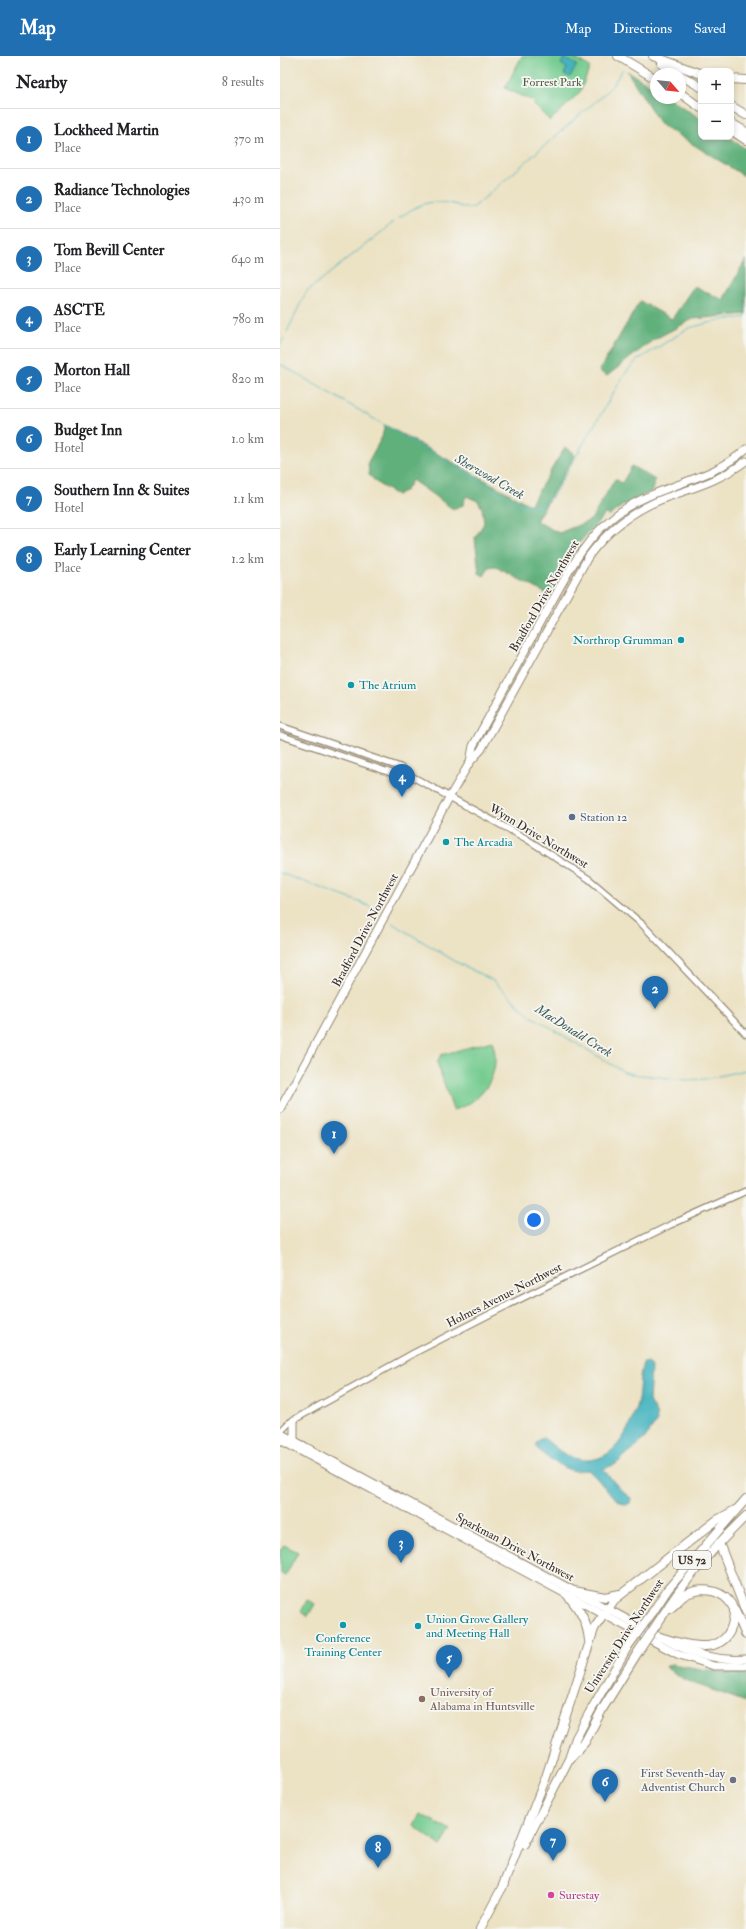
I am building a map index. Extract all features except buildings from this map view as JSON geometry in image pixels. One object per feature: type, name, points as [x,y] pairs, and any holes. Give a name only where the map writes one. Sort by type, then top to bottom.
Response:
[{"type":"highway","points":[[618,56],[650,75]]},
{"type":"highway","points":[[649,56],[669,68]]},
{"type":"highway","points":[[653,56],[698,73]]},
{"type":"highway","points":[[686,78],[698,85]]},
{"type":"highway","points":[[734,79],[746,80]]},
{"type":"highway","points":[[686,96],[699,104]]},
{"type":"highway","points":[[686,97],[698,106]]},
{"type":"highway","points":[[734,108],[746,115]]},
{"type":"highway","points":[[734,125],[746,132]]},
{"type":"highway","points":[[734,132],[746,140]]},
{"type":"highway","name":"University Drive Northwest","points":[[480,1929],[569,1759],[576,1738],[628,1646],[668,1589],[746,1499]]},
{"type":"highway","points":[[502,1888],[546,1777],[594,1629],[614,1600],[621,1594],[717,1520],[735,1510]]},
{"type":"highway","name":"University Drive Northwest","points":[[569,1759],[585,1742],[594,1724],[638,1652],[687,1580],[719,1543],[746,1516]]},
{"type":"highway","points":[[719,1543],[746,1612]]},
{"type":"highway","points":[[663,1615],[685,1595],[703,1590],[722,1595],[730,1602],[746,1635]]},
{"type":"highway","points":[[571,1594],[605,1597],[621,1594]]},
{"type":"highway","points":[[571,1594],[587,1625],[589,1644]]},
{"type":"highway","points":[[660,1637],[694,1647],[714,1645],[730,1634],[734,1611]]},
{"type":"highway","name":"US 72","points":[[594,1724],[592,1717],[609,1685],[611,1674]]},
{"type":"main road","name":"Bradford Drive Northwest","points":[[470,762],[473,746],[574,561],[593,536],[617,514],[640,500],[719,469],[746,449]]},
{"type":"main road","name":"Bradford Drive Northwest","points":[[280,1109],[450,796],[470,762],[481,750],[581,568],[599,542],[621,522],[643,508],[666,498],[710,483],[724,476],[746,461]]},
{"type":"main road","points":[[294,1420],[294,1440]]},
{"type":"main road","name":"Sparkman Drive Northwest","points":[[280,1432],[571,1594]]},
{"type":"main road","name":"Sparkman Drive Northwest","points":[[280,1440],[571,1594],[690,1652],[703,1656],[734,1660],[746,1659]]},
{"type":"main road","name":"Sparkman Drive Northwest","points":[[607,1612],[677,1654],[695,1661],[714,1666],[746,1666]]},
{"type":"street","name":"Wynn Drive Northwest","points":[[280,726],[400,767],[411,776],[450,796],[560,859],[610,895],[664,947],[746,1034]]},
{"type":"street","name":"Wynn Drive Northwest","points":[[280,735],[397,775],[411,776]]},
{"type":"street","name":"Holmes Avenue Northwest","points":[[280,1432],[294,1420],[414,1353],[496,1310],[670,1225],[746,1191]]},
{"type":"green space","name":"Forrest Park","points":[[522,56],[571,56],[590,67],[580,92],[550,121],[534,105],[535,102],[505,88]]},
{"type":"green space","points":[[627,71],[650,85],[650,104],[678,104],[698,117],[698,140],[732,140],[746,149],[746,177],[660,124]]},
{"type":"green space","points":[[746,259],[746,314],[693,319],[653,340],[607,376],[599,371],[640,301],[672,319],[694,286],[723,300]]},
{"type":"green space","points":[[385,425],[530,505],[565,447],[573,452],[574,457],[536,521],[559,533],[591,520],[615,479],[622,483],[632,466],[655,480],[652,491],[622,506],[609,516],[606,513],[578,544],[551,596],[496,567],[489,568],[484,576],[479,573],[475,538],[484,523],[482,508],[478,501],[466,496],[463,505],[453,509],[412,480],[406,490],[397,495],[378,484],[369,475],[368,462],[382,437]]},
{"type":"green space","points":[[492,1041],[495,1053],[495,1064],[493,1074],[488,1084],[482,1093],[474,1100],[453,1110],[437,1062],[441,1055]]},
{"type":"green space","points":[[284,1545],[298,1552],[285,1576],[280,1573],[280,1553]]},
{"type":"green space","points":[[307,1600],[315,1604],[308,1616],[301,1612]]},
{"type":"green space","points":[[671,1664],[721,1672],[746,1673],[746,1702],[687,1681],[665,1667]]},
{"type":"green space","points":[[420,1814],[451,1830],[441,1846],[414,1826]]},
{"type":"water","points":[[564,58],[577,65],[570,77],[564,74],[567,68],[561,64]]},
{"type":"water","points":[[643,1363],[648,1363],[651,1367],[649,1401],[656,1413],[657,1421],[645,1438],[616,1464],[603,1469],[620,1489],[631,1498],[630,1503],[626,1505],[614,1497],[588,1470],[575,1471],[565,1468],[547,1457],[537,1449],[535,1445],[542,1437],[566,1455],[581,1460],[594,1459],[605,1455],[615,1448],[623,1438],[634,1413],[638,1399]]},
{"type":"waterway","points":[[399,218],[418,206],[430,203],[437,202],[453,204],[466,208],[474,207],[604,94],[612,86],[623,69]]},
{"type":"waterway","points":[[287,332],[306,292],[394,222]]},
{"type":"waterway","name":"Sherwood Creek","points":[[280,364],[523,506],[538,507],[552,497],[624,375],[636,361],[689,328],[720,320],[746,317]]},
{"type":"waterway","points":[[280,345],[284,338]]},
{"type":"waterway","name":"MacDonald Creek","points":[[280,873],[362,903],[379,911]]},
{"type":"waterway","name":"MacDonald Creek","points":[[392,923],[458,963],[492,980],[531,1016],[624,1072],[687,1080],[705,1079],[746,1070]]},
{"type":"place","name":"Northrop Grumman","points":[[681,640]]},
{"type":"place","name":"The Atrium","points":[[351,685]]},
{"type":"place","name":"ASCTE","points":[[402,797]]},
{"type":"place","name":"Station 12","points":[[572,817]]},
{"type":"place","name":"The Arcadia","points":[[446,842]]},
{"type":"place","name":"Radiance Technologies","points":[[655,1009]]},
{"type":"place","name":"Lockheed Martin","points":[[334,1154]]},
{"type":"place","name":"Tom Bevill Center","points":[[401,1563]]},
{"type":"place","name":"Conference Training Center","points":[[343,1625]]},
{"type":"place","name":"Union Grove Gallery and Meeting Hall","points":[[418,1626]]},
{"type":"place","name":"Morton Hall","points":[[449,1678]]},
{"type":"place","name":"University of Alabama in Huntsville","points":[[422,1699]]},
{"type":"place","name":"First Seventh-day Adventist Church","points":[[733,1780]]},
{"type":"place","name":"Budget Inn","points":[[605,1802]]},
{"type":"place","name":"Southern Inn & Suites","points":[[553,1861]]},
{"type":"place","name":"Early Learning Center","points":[[378,1868]]},
{"type":"place","name":"Surestay","points":[[551,1895]]}]
